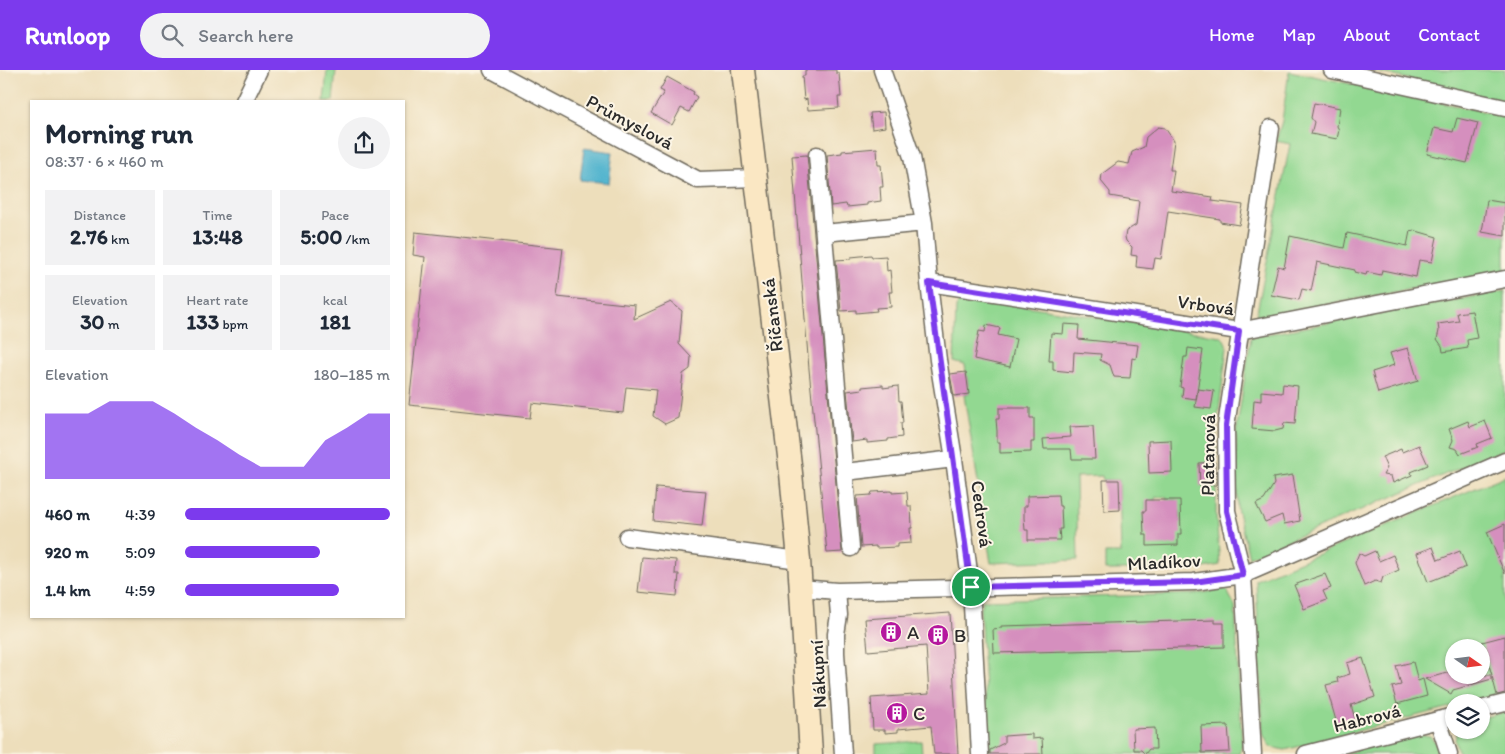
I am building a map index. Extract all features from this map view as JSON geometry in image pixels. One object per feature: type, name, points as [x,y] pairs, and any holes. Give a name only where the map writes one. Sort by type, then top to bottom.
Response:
[{"type":"main road","name":"Říčanská","points":[[743,70],[791,473],[799,560],[811,754]]},
{"type":"street","points":[[244,100],[259,70]]},
{"type":"street","name":"Průmyslová","points":[[492,70],[698,180],[757,178]]},
{"type":"street","name":"Cedrová","points":[[882,70],[912,157],[924,223],[938,360],[954,459],[971,587],[980,754]]},
{"type":"street","points":[[1332,70],[1505,108]]},
{"type":"street","name":"Platanová","points":[[1253,754],[1243,575],[1227,511],[1226,426],[1271,128]]},
{"type":"street","points":[[817,155],[851,548]]},
{"type":"street","points":[[824,233],[924,223]]},
{"type":"street","name":"Vrbová","points":[[929,283],[1239,331],[1505,279]]},
{"type":"street","name":"Cedrová","points":[[845,472],[954,459]]},
{"type":"street","name":"Mladíkov","points":[[800,588],[838,591],[1194,582],[1243,575],[1505,461]]},
{"type":"street","points":[[627,537],[799,560]]},
{"type":"street","name":"Nákupní","points":[[838,591],[839,615],[836,653],[843,754]]},
{"type":"street","points":[[1490,707],[1505,703]]},
{"type":"street","name":"Habrová","points":[[1306,754],[1445,718]]},
{"type":"street","name":"Habrová","points":[[1448,739],[1449,754]]},
{"type":"green space","points":[[327,70],[336,70],[333,100],[324,100]]},
{"type":"green space","points":[[1369,70],[1505,70],[1505,102]]},
{"type":"green space","points":[[1289,71],[1505,116],[1505,272],[1256,317],[1290,144],[1276,141],[1282,121]]},
{"type":"green space","points":[[1505,291],[1505,449],[1249,557],[1237,508],[1236,434],[1251,337]]},
{"type":"green space","points":[[967,297],[1220,336],[1223,338],[1227,348],[1216,433],[1216,516],[1220,565],[1193,570],[1105,570],[1105,553],[1121,553],[1119,480],[1103,480],[1102,476],[1076,477],[1078,560],[991,563],[964,395],[969,394],[965,365],[954,362],[956,307],[961,299]],"holes":[[[1156,497],[1167,497],[1167,500],[1177,500],[1177,510],[1180,511],[1181,522],[1146,511],[1146,501],[1155,500]]]},
{"type":"green space","points":[[1505,476],[1505,693],[1490,697],[1490,694],[1445,694],[1445,708],[1285,750],[1270,747],[1263,734],[1256,580]]},
{"type":"green space","points":[[1226,589],[1235,606],[1242,745],[1239,754],[989,754],[980,608],[983,600],[1195,594]]},
{"type":"green space","points":[[1505,712],[1505,754],[1459,754],[1455,739],[1490,739],[1490,716]]},
{"type":"green space","points":[[1419,734],[1430,736],[1437,744],[1440,754],[1342,754]]},
{"type":"green space","points":[[921,741],[922,754],[876,754],[876,744]]},
{"type":"water","points":[[584,148],[613,152],[609,183],[580,180]]},
{"type":"building","points":[[805,70],[836,70],[836,73],[839,73],[841,97],[838,97],[839,108],[808,110],[807,99],[804,100],[802,76],[805,76]]},
{"type":"building","points":[[667,77],[694,92],[693,94],[697,97],[689,112],[681,108],[672,125],[651,113],[664,92],[660,90]]},
{"type":"building","points":[[1314,103],[1340,108],[1337,139],[1311,134],[1314,122],[1311,118]]},
{"type":"building","points":[[884,112],[885,127],[872,129],[870,113]]},
{"type":"building","points":[[1457,118],[1478,123],[1467,163],[1427,154],[1434,128],[1453,132]]},
{"type":"building","points":[[1158,127],[1165,128],[1174,141],[1170,170],[1174,170],[1171,191],[1213,197],[1212,201],[1243,205],[1239,225],[1220,222],[1220,219],[1168,211],[1161,259],[1155,258],[1153,269],[1136,267],[1137,256],[1131,255],[1132,247],[1125,237],[1126,231],[1136,225],[1139,201],[1110,196],[1110,192],[1101,181],[1102,174],[1118,162],[1129,164],[1132,152],[1144,147],[1146,137]]},
{"type":"building","points":[[877,148],[878,165],[881,165],[883,187],[880,187],[881,201],[867,203],[867,205],[847,207],[846,204],[831,206],[827,155],[842,153],[842,151]]},
{"type":"building","points":[[807,155],[842,552],[827,553],[809,369],[792,156]]},
{"type":"building","points":[[1487,200],[1505,203],[1505,236],[1482,232]]},
{"type":"building","points":[[1413,230],[1437,237],[1432,262],[1419,260],[1416,277],[1382,270],[1381,275],[1367,272],[1366,275],[1354,272],[1355,270],[1317,262],[1311,291],[1302,289],[1299,300],[1271,295],[1278,266],[1284,268],[1290,236],[1344,248],[1347,233],[1407,246],[1410,231],[1413,232]]},
{"type":"building","points":[[415,232],[563,248],[557,297],[635,305],[634,319],[671,302],[682,311],[679,344],[691,357],[690,369],[683,374],[678,418],[665,424],[653,416],[656,390],[626,387],[623,413],[532,403],[530,418],[409,405],[425,257],[413,255]]},
{"type":"building","points":[[871,255],[872,257],[886,256],[887,271],[890,270],[892,292],[889,292],[891,307],[876,308],[877,311],[856,313],[856,310],[841,311],[836,260]]},
{"type":"building","points":[[1472,311],[1477,338],[1467,340],[1468,348],[1443,352],[1442,346],[1437,339],[1438,324],[1459,321],[1457,313]]},
{"type":"building","points":[[1064,324],[1079,325],[1078,339],[1138,345],[1136,359],[1132,358],[1130,378],[1114,377],[1110,365],[1100,360],[1101,354],[1074,352],[1073,372],[1053,370],[1053,361],[1049,361],[1051,333],[1063,334]]},
{"type":"building","points":[[986,325],[1000,328],[998,335],[1016,339],[1010,367],[974,359],[979,331],[985,332]]},
{"type":"building","points":[[1188,348],[1203,350],[1196,399],[1182,397],[1183,388],[1180,387],[1184,357],[1187,357]]},
{"type":"building","points":[[1408,348],[1418,381],[1378,393],[1372,372],[1394,365],[1390,353]]},
{"type":"building","points":[[966,372],[969,394],[954,396],[950,374]]},
{"type":"building","points":[[1283,384],[1298,386],[1295,424],[1284,423],[1283,429],[1275,431],[1252,429],[1254,400],[1261,401],[1261,391],[1282,393]]},
{"type":"building","points":[[883,385],[883,388],[898,386],[903,423],[901,423],[902,437],[888,439],[888,441],[867,443],[867,440],[852,442],[847,391]]},
{"type":"building","points":[[1198,389],[1214,391],[1211,409],[1195,407]]},
{"type":"building","points":[[999,408],[1030,408],[1030,418],[1034,418],[1034,442],[1031,442],[1031,452],[1000,453],[1000,442],[997,442],[996,419],[999,419]]},
{"type":"building","points":[[1468,421],[1470,427],[1485,421],[1492,438],[1477,444],[1478,447],[1460,454],[1457,449],[1450,447],[1453,440],[1449,429]]},
{"type":"building","points":[[1093,426],[1095,459],[1072,459],[1071,449],[1044,449],[1043,439],[1071,437],[1070,427]]},
{"type":"building","points":[[1171,440],[1172,472],[1149,473],[1148,441]]},
{"type":"building","points":[[1419,445],[1428,465],[1411,472],[1412,475],[1393,483],[1391,476],[1383,475],[1387,468],[1382,457],[1401,449],[1402,452]]},
{"type":"building","points":[[1215,462],[1216,485],[1200,486],[1199,463]]},
{"type":"building","points":[[1293,475],[1300,521],[1284,524],[1282,515],[1265,522],[1256,504],[1264,500],[1274,484],[1273,478]]},
{"type":"building","points":[[1103,480],[1119,480],[1120,510],[1104,511]]},
{"type":"building","points":[[656,487],[706,491],[702,526],[653,521]]},
{"type":"building","points":[[892,491],[892,493],[907,492],[908,506],[911,506],[911,543],[897,544],[897,547],[861,547],[857,496],[871,495],[872,492]]},
{"type":"building","points":[[1058,495],[1059,506],[1061,506],[1062,529],[1059,529],[1060,540],[1028,540],[1028,530],[1025,530],[1024,518],[1024,506],[1027,506],[1027,496]]},
{"type":"building","points":[[1146,500],[1180,500],[1181,534],[1178,534],[1178,545],[1147,546],[1147,535],[1144,535],[1143,511],[1146,511]]},
{"type":"building","points":[[1505,524],[1505,574],[1487,532]]},
{"type":"building","points":[[1433,547],[1438,560],[1460,551],[1466,567],[1428,582],[1417,553]]},
{"type":"building","points":[[1375,551],[1379,561],[1393,555],[1399,570],[1383,577],[1381,583],[1375,581],[1364,586],[1355,563],[1359,553],[1364,556]]},
{"type":"building","points":[[642,557],[676,560],[675,574],[679,574],[677,596],[638,592]]},
{"type":"building","points":[[1325,574],[1331,588],[1323,591],[1327,600],[1304,609],[1294,585]]},
{"type":"building","points":[[950,613],[958,754],[934,754],[931,726],[898,729],[898,732],[885,733],[885,730],[873,730],[871,698],[929,694],[926,646],[868,651],[865,619]]},
{"type":"building","points":[[1215,620],[1215,623],[1224,623],[1224,647],[994,653],[993,629],[1001,628],[1001,626]]},
{"type":"building","points":[[1505,636],[1505,693],[1497,695],[1492,676],[1490,680],[1490,675],[1492,675],[1490,668],[1490,640]]},
{"type":"building","points":[[1363,658],[1375,697],[1351,705],[1356,722],[1338,728],[1326,685],[1338,682],[1337,678],[1350,674],[1347,663]]},
{"type":"building","points":[[1413,662],[1418,681],[1423,679],[1427,696],[1397,704],[1392,687],[1401,685],[1396,666]]},
{"type":"building","points":[[1445,673],[1445,684],[1474,684],[1453,690],[1451,694],[1425,679]]},
{"type":"building","points":[[1228,725],[1230,752],[1202,753],[1201,726]]},
{"type":"building","points":[[1155,728],[1156,749],[1149,749],[1145,754],[1141,750],[1134,750],[1133,729]]},
{"type":"building","points":[[1032,734],[1032,739],[1042,738],[1043,754],[990,754],[990,750],[1004,743],[1004,736]]},
{"type":"place","name":"A","points":[[891,632]]},
{"type":"place","name":"B","points":[[938,635]]},
{"type":"place","name":"C","points":[[897,713]]},
{"type":"route","points":[[929,283],[1239,331],[1226,426],[1227,511],[1243,575],[1194,582],[971,587],[954,459],[938,360],[929,283]]}]
